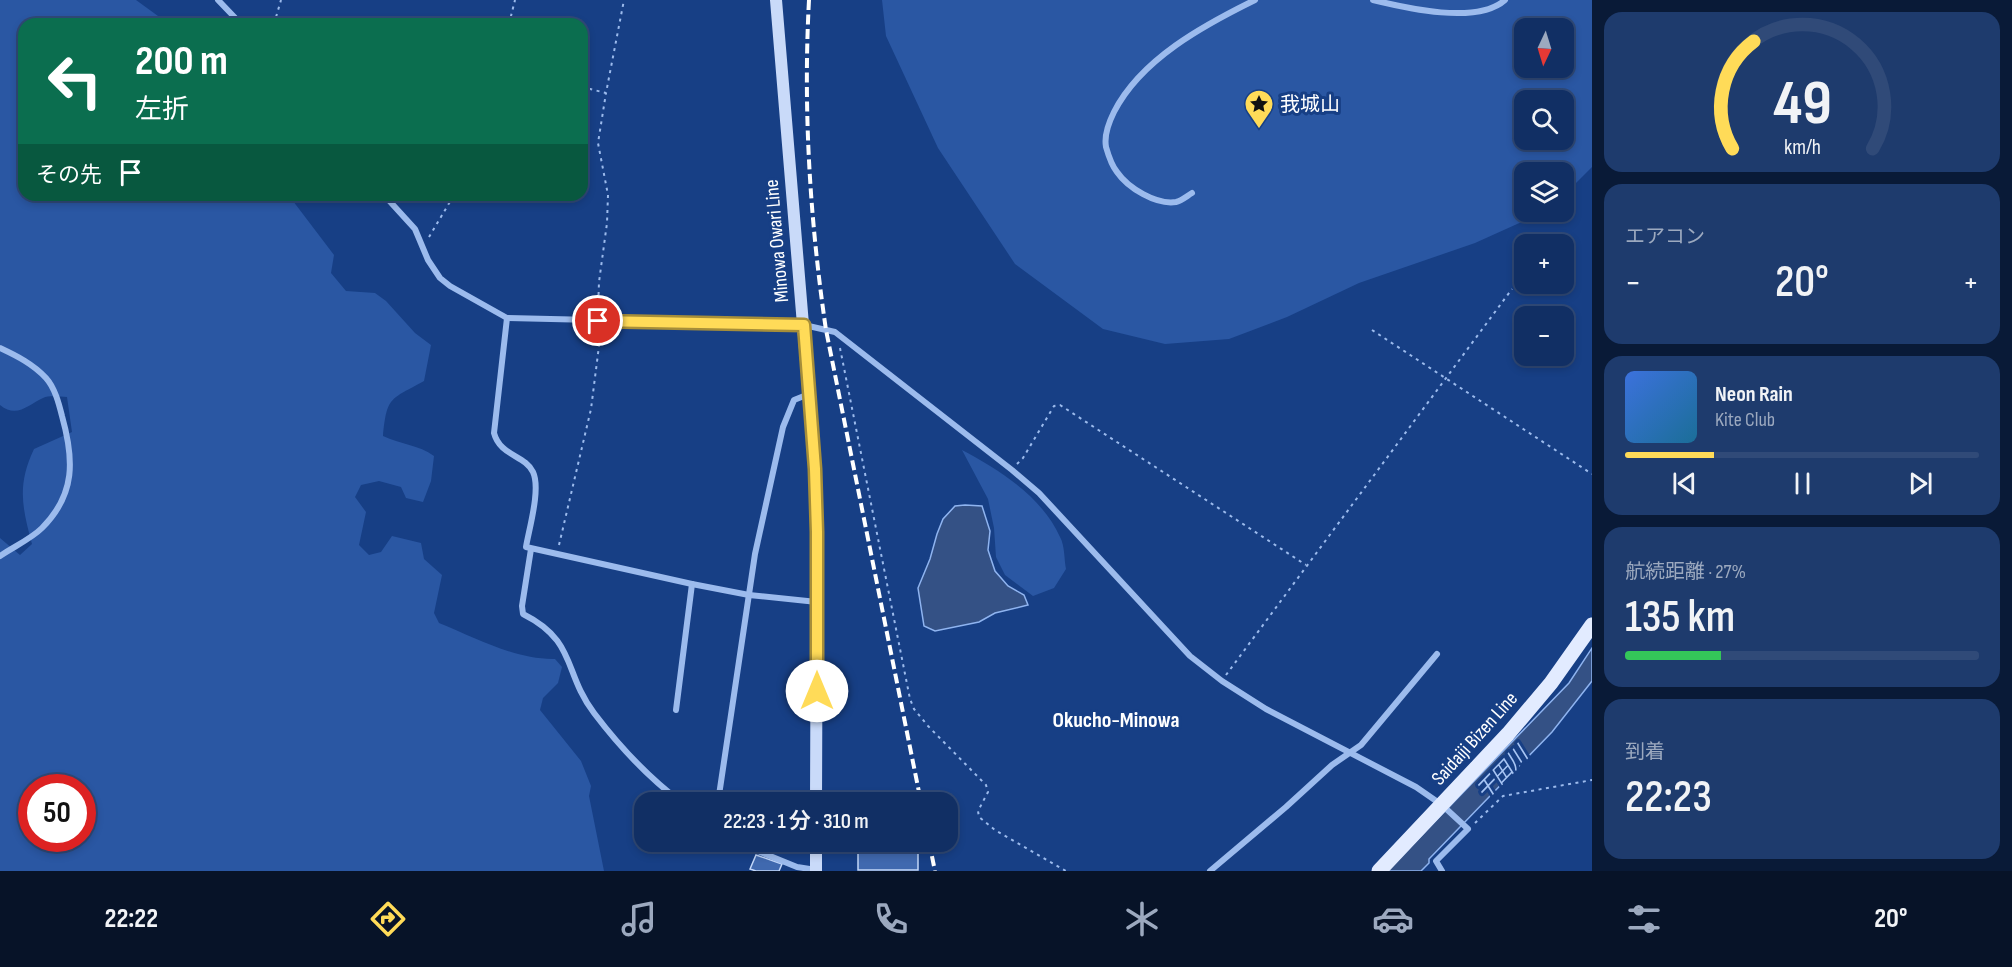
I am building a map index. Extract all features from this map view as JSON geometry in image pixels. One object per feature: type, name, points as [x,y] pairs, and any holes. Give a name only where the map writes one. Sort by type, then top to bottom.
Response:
[{"type":"main road","name":"Minowa Owari Line","points":[[776,0],[815,469],[816,792]]},
{"type":"main road","name":"Saidaiji Bizen Line","points":[[1379,871],[1444,806],[1508,734],[1551,683],[1592,625]]},
{"type":"main road","points":[[816,852],[816,871]]},
{"type":"street","points":[[218,0],[235,18]]},
{"type":"street","points":[[1192,193],[1177,202],[1159,201],[1131,186],[1116,172],[1105,146],[1108,126],[1115,110],[1136,80],[1178,44],[1215,20],[1255,0]]},
{"type":"street","points":[[1373,0],[1414,10],[1450,13],[1478,10],[1501,4],[1505,0]]},
{"type":"street","points":[[389,201],[415,229],[428,260],[440,278],[507,318],[804,325],[835,332],[1039,493],[1190,656],[1222,681],[1266,709],[1416,787],[1444,806],[1467,828],[1436,861],[1442,871]]},
{"type":"street","points":[[507,318],[494,433],[496,441],[503,448],[533,470],[536,481],[534,504],[526,547],[749,595],[817,602]]},
{"type":"street","points":[[0,348],[31,364],[48,380],[58,400],[70,444],[71,467],[67,488],[41,529],[0,556]]},
{"type":"street","points":[[719,792],[755,554],[783,427],[794,399],[809,396]]},
{"type":"street","points":[[531,549],[522,606],[523,614],[538,622],[555,636],[565,651],[581,692],[593,712],[639,765],[668,792]]},
{"type":"street","points":[[676,710],[692,584]]},
{"type":"street","points":[[1210,871],[1332,765],[1361,745],[1437,654]]},
{"type":"street","points":[[760,852],[797,867],[816,871]]},
{"type":"path","points":[[276,18],[281,0]]},
{"type":"path","points":[[510,18],[515,0]]},
{"type":"path","points":[[556,553],[591,410],[601,326],[598,321],[599,282],[607,223],[608,195],[598,143],[624,0]]},
{"type":"path","points":[[588,88],[606,93]]},
{"type":"path","points":[[422,243],[431,235],[451,201]]},
{"type":"path","points":[[1222,681],[1512,289]]},
{"type":"path","points":[[1372,330],[1592,474]]},
{"type":"path","points":[[842,338],[840,344],[856,433],[914,709],[986,785],[988,792],[978,811],[979,817],[995,830],[1066,871]]},
{"type":"path","points":[[1012,470],[1023,458],[1054,406],[1060,405],[1306,565]]},
{"type":"path","points":[[1467,828],[1503,796],[1592,780]]},
{"type":"shaded area","points":[[0,0],[136,0],[161,18],[18,18],[18,201],[293,201],[334,255],[331,273],[346,291],[375,293],[386,301],[415,333],[431,345],[424,381],[392,401],[386,413],[383,436],[422,449],[434,456],[431,481],[423,502],[406,498],[401,487],[379,481],[361,485],[355,497],[366,512],[359,545],[369,555],[381,552],[392,536],[421,543],[424,559],[442,575],[434,613],[439,623],[511,652],[555,659],[562,667],[558,683],[543,698],[540,710],[581,761],[591,786],[589,796],[604,871],[0,871],[0,538],[20,555],[32,544],[23,496],[23,485],[29,462],[34,449],[72,432],[67,397],[46,397],[23,409],[12,411],[0,405]]},
{"type":"shaded area","points":[[882,0],[1592,0],[1592,167],[1574,185],[1574,162],[1514,162],[1514,222],[1522,222],[1475,243],[1359,283],[1287,317],[1229,339],[1165,344],[1103,329],[1015,264],[938,148],[886,36]]},
{"type":"shaded area","points":[[962,450],[991,466],[1019,486],[1042,509],[1052,523],[1063,544],[1066,569],[1054,588],[1033,596],[1005,575],[996,557],[994,528],[988,499]]},
{"type":"water","points":[[955,506],[982,506],[990,531],[988,550],[995,571],[1008,586],[1024,595],[1028,605],[995,613],[979,622],[935,631],[924,626],[918,588],[943,519]]},
{"type":"water","name":"干田川","points":[[1592,648],[1592,681],[1552,732],[1429,859],[1429,863],[1421,871],[1387,871],[1569,683]]},
{"type":"building","points":[[858,852],[918,852],[918,870],[858,870]]},
{"type":"building","points":[[756,855],[782,864],[779,871],[750,869]]},
{"type":"railway","points":[[809,0],[807,41],[809,165],[820,289],[826,330],[919,792]]},
{"type":"railway","points":[[931,852],[935,871]]},
{"type":"place","name":"我城山","points":[[1259,130]]},
{"type":"district","name":"Okucho-Minowa","points":[[1116,719]]},
{"type":"route","points":[[598,321],[804,325],[815,469],[817,691]]}]
